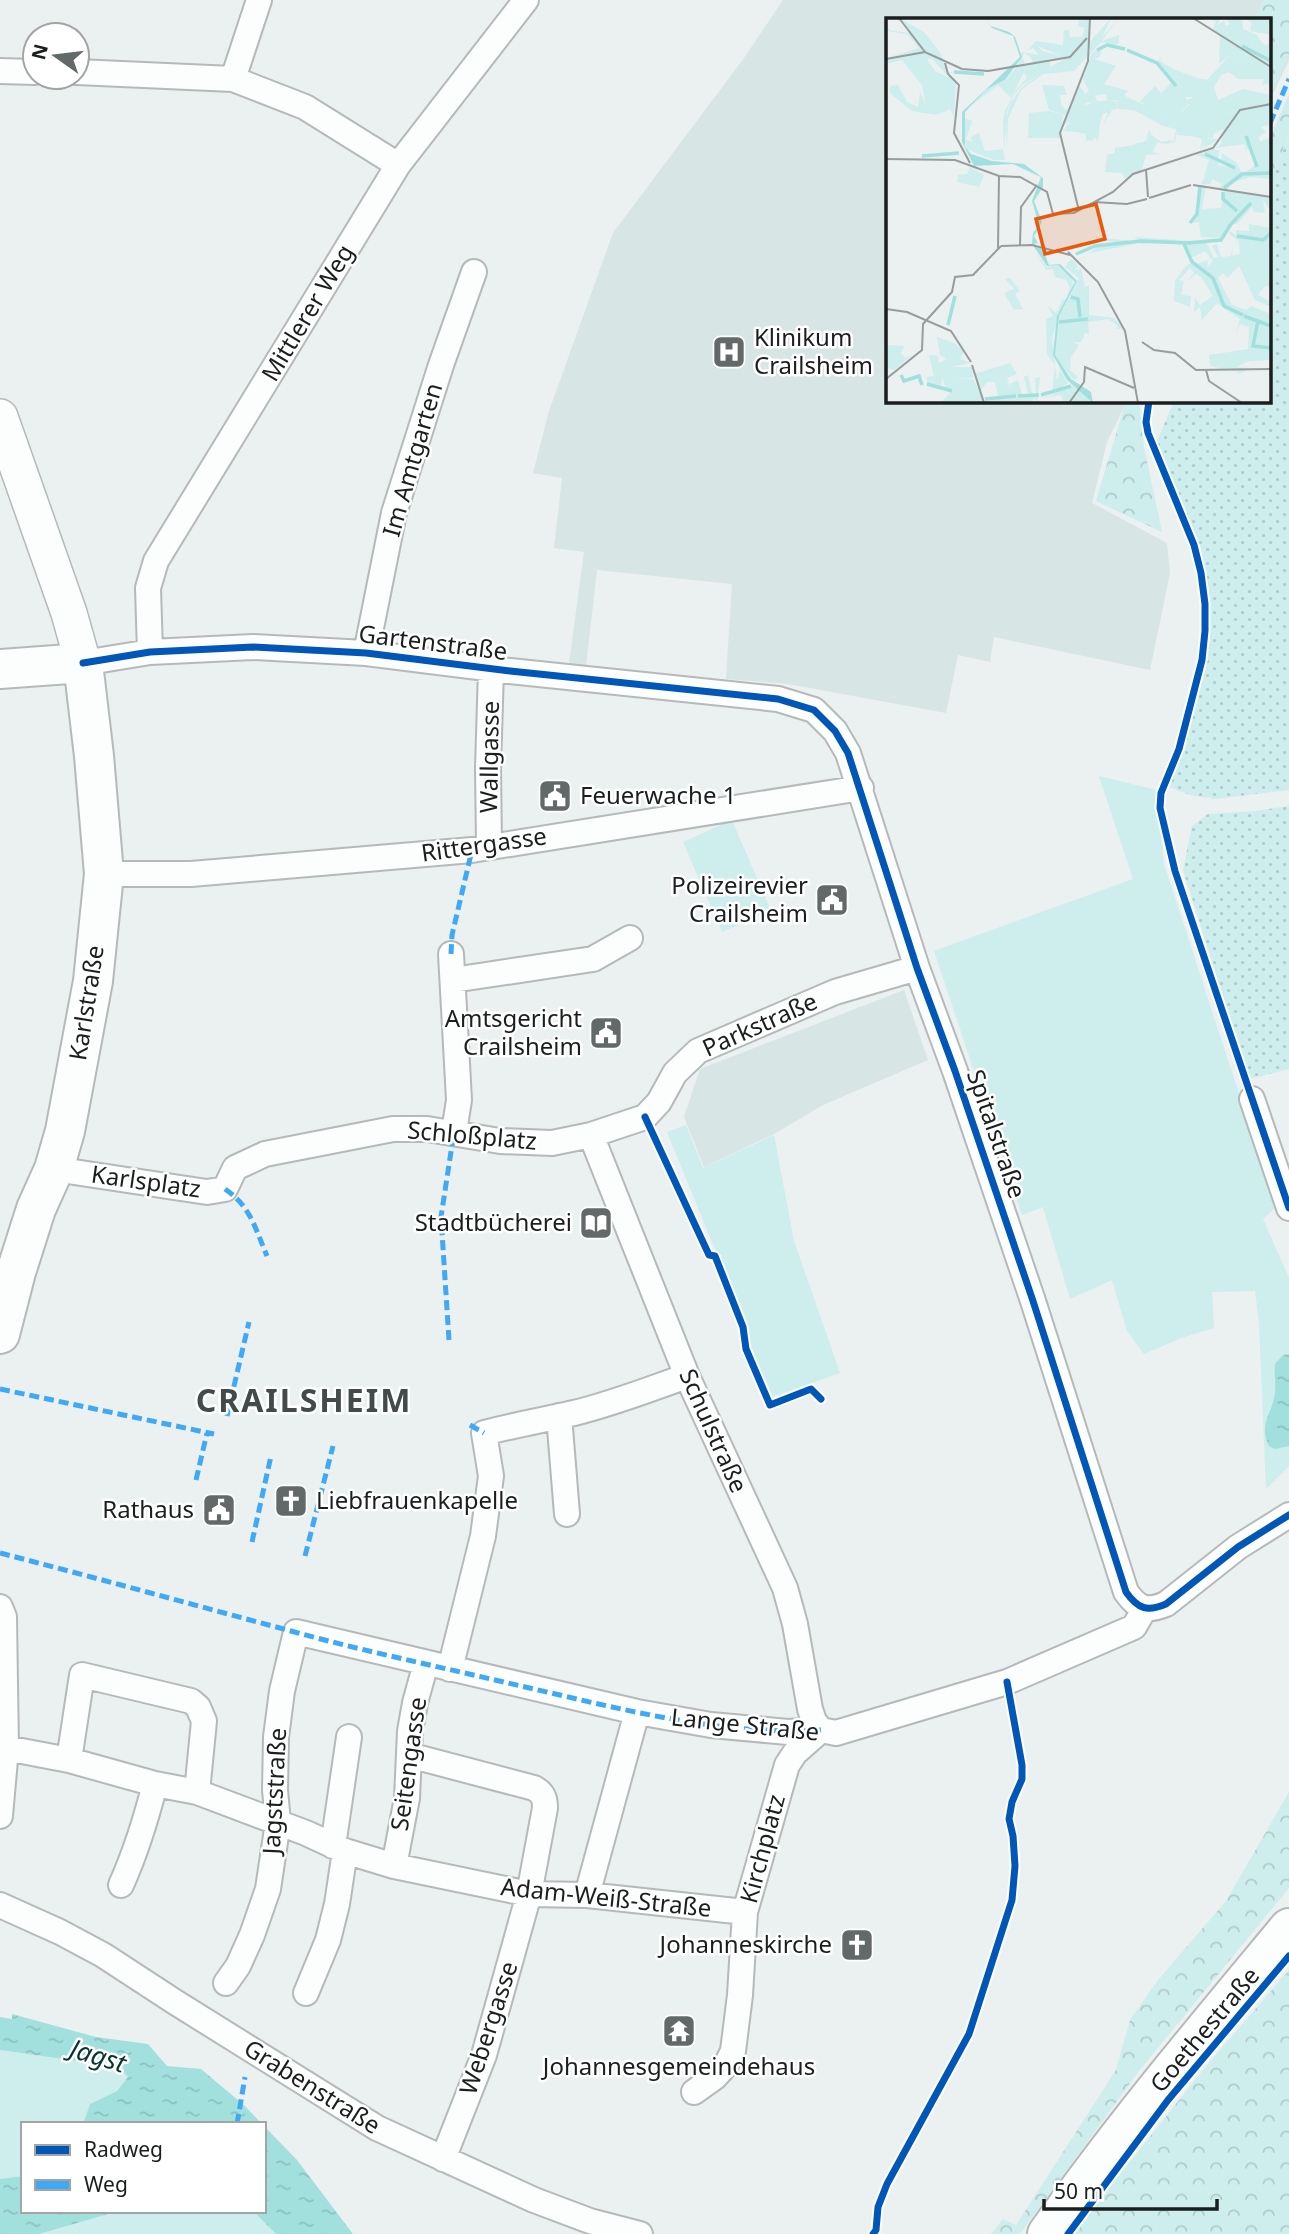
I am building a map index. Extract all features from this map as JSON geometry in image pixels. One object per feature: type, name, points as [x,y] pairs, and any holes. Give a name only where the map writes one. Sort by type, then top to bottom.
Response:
[{"type":"main road","points":[[0,417],[6,459],[69,613],[83,663],[0,669]]},
{"type":"main road","name":"Karlstraße","points":[[0,1334],[6,1285],[54,1169],[65,1131],[93,981],[104,874],[83,663]]},
{"type":"main road","name":"Goethestraße","points":[[1048,2234],[1083,2183],[1152,2093],[1289,1928]]},
{"type":"street","points":[[233,79],[259,0]]},
{"type":"street","name":"Mittlerer Weg","points":[[150,652],[148,588],[156,561],[398,165],[526,0]]},
{"type":"street","points":[[0,71],[21,72]]},
{"type":"street","points":[[91,73],[233,79],[305,107],[398,165]]},
{"type":"street","name":"Im Amtgarten","points":[[366,653],[394,513],[474,272]]},
{"type":"street","name":"Gartenstraße","points":[[83,663],[150,652],[253,647],[366,653],[778,699]]},
{"type":"street","name":"Wallgasse","points":[[489,846],[491,669]]},
{"type":"street","name":"Spitalstraße","points":[[778,699],[814,709],[835,731],[848,753],[917,968],[1033,1301],[1126,1592],[1134,1602],[1145,1608]]},
{"type":"street","name":"Rittergasse","points":[[104,874],[191,874],[459,851],[861,788]]},
{"type":"street","points":[[453,980],[593,960],[630,938]]},
{"type":"street","points":[[451,954],[459,1100],[454,1132]]},
{"type":"street","name":"Parkstraße","points":[[591,1135],[645,1117],[659,1102],[675,1073],[698,1051],[835,992],[917,968]]},
{"type":"street","points":[[1252,1099],[1289,1208]]},
{"type":"street","name":"Schloßplatz","points":[[265,1154],[393,1129],[427,1129],[485,1139],[552,1143],[591,1135]]},
{"type":"street","name":"Schulstraße","points":[[591,1135],[687,1376],[785,1588],[795,1624],[810,1709],[821,1730]]},
{"type":"street","name":"Karlsplatz","points":[[54,1169],[207,1192],[225,1189],[234,1168],[265,1154]]},
{"type":"street","points":[[450,1669],[484,1524],[491,1476],[484,1433],[618,1401],[687,1376]]},
{"type":"street","points":[[559,1416],[566,1514]]},
{"type":"street","name":"Lange Straße","points":[[1238,1547],[1289,1495]]},
{"type":"street","name":"Lange Straße","points":[[296,1632],[637,1712],[711,1725],[788,1732],[821,1730],[836,1734],[1007,1682],[1134,1627],[1145,1608],[1155,1609],[1166,1604],[1238,1547],[1289,1515]]},
{"type":"street","points":[[0,1607],[4,1617],[6,1748],[0,1816]]},
{"type":"street","name":"Jagststraße","points":[[226,1983],[238,1966],[252,1935],[268,1889],[278,1822],[275,1790],[276,1737],[282,1691],[296,1632]]},
{"type":"street","name":"Seitengasse","points":[[394,1866],[407,1798],[410,1731],[426,1663]]},
{"type":"street","points":[[69,1760],[82,1675],[191,1701],[198,1707],[204,1721],[197,1792]]},
{"type":"street","points":[[587,1895],[637,1712]]},
{"type":"street","name":"Kirchplatz","points":[[694,2092],[715,2077],[726,2065],[733,2051],[746,1912],[787,1765],[795,1753],[821,1730]]},
{"type":"street","points":[[306,1993],[338,1904],[339,1848],[349,1737]]},
{"type":"street","name":"Adam-Weiß-Straße","points":[[6,1748],[69,1760],[155,1784],[197,1792],[339,1848],[394,1866],[529,1894],[587,1895],[746,1912]]},
{"type":"street","name":"Webergasse","points":[[409,1755],[534,1788],[545,1798],[529,1894],[484,2055],[443,2159]]},
{"type":"street","points":[[121,1885],[145,1825],[155,1784]]},
{"type":"street","name":"Grabenstraße","points":[[0,1905],[103,1955],[377,2129],[534,2200],[590,2221],[640,2234]]},
{"type":"shaded area","name":"Klinikum Crailsheim","points":[[783,0],[1289,0],[1289,60],[1272,96],[1272,18],[886,18],[886,402],[1127,402],[1107,442],[1092,503],[1167,543],[1170,573],[1150,670],[994,637],[990,662],[958,655],[946,713],[788,684],[726,679],[732,584],[597,570],[586,666],[569,664],[584,552],[554,548],[562,478],[533,473],[549,411],[613,233],[744,58]]},
{"type":"shaded area","points":[[904,990],[928,1060],[823,1105],[774,1134],[704,1167],[684,1117],[700,1069]]},
{"type":"green space","points":[[1262,0],[1289,0],[1289,54],[1272,93],[1272,18],[1256,18]]},
{"type":"green space","points":[[1289,94],[1289,135],[1272,175],[1272,133]]},
{"type":"green space","points":[[1289,136],[1289,790],[1215,799],[1190,795],[1167,786],[1194,708],[1209,626],[1204,571],[1195,539],[1155,446],[1174,402],[1272,402],[1272,175]]},
{"type":"green space","points":[[1126,402],[1139,402],[1144,447],[1162,532],[1096,501]]},
{"type":"green space","points":[[1099,776],[1157,790],[1164,864],[1276,1207],[1263,1219],[1289,1278],[1289,1466],[1266,1489],[1259,1323],[1255,1291],[1212,1292],[1214,1328],[1144,1354],[1127,1331],[1112,1280],[1070,1299],[1043,1207],[1022,1215],[934,951],[1133,879]]},
{"type":"green space","points":[[1289,806],[1289,1069],[1249,1079],[1183,870],[1192,826],[1208,814]]},
{"type":"green space","points":[[732,820],[771,911],[722,932],[683,842]]},
{"type":"green space","points":[[686,1125],[703,1168],[774,1135],[794,1241],[840,1373],[769,1398],[747,1347],[743,1318],[667,1132]]},
{"type":"green space","points":[[1289,1792],[1289,1888],[1139,2071],[1020,2234],[991,2234],[1003,2219],[1016,2225],[1116,2070],[1130,2020],[1158,1980],[1226,1901]]},
{"type":"green space","points":[[1289,1970],[1289,2234],[1075,2234],[1207,2065]]},
{"type":"green space","points":[[0,2050],[120,2068],[129,2077],[117,2091],[90,2104],[84,2122],[21,2122],[21,2176],[0,2179]]},
{"type":"green space","points":[[112,2213],[255,2213],[276,2234],[39,2234]]},
{"type":"water","points":[[1289,1354],[1289,1446],[1275,1449],[1269,1446],[1265,1431],[1274,1400],[1275,1364],[1283,1355]]},
{"type":"water","name":"Jagst","points":[[12,2014],[96,2037],[148,2044],[167,2066],[201,2069],[260,2122],[84,2122],[90,2104],[117,2091],[128,2077],[120,2068],[0,2050],[0,2017],[12,2019]]},
{"type":"water","points":[[266,2128],[297,2160],[353,2234],[276,2234],[255,2213],[266,2213]]},
{"type":"water","points":[[21,2176],[21,2213],[112,2213],[39,2234],[0,2234],[0,2179]]},
{"type":"marked path","points":[[1272,118],[1289,79]]},
{"type":"marked path","points":[[451,954],[452,935],[472,850]]},
{"type":"marked path","points":[[449,1340],[441,1217],[454,1132]]},
{"type":"marked path","points":[[225,1189],[247,1211],[267,1256]]},
{"type":"marked path","points":[[227,1416],[249,1322]]},
{"type":"marked path","points":[[0,1389],[214,1434]]},
{"type":"marked path","points":[[470,1425],[484,1433]]},
{"type":"marked path","points":[[196,1480],[207,1433]]},
{"type":"marked path","points":[[305,1556],[333,1446]]},
{"type":"marked path","points":[[252,1542],[271,1456]]},
{"type":"marked path","points":[[0,1553],[345,1645],[624,1710],[702,1724],[781,1731],[821,1730]]},
{"type":"marked path","points":[[237,2122],[245,2077]]},
{"type":"cycle path","points":[[1149,402],[1146,422],[1148,433],[1194,545],[1205,604],[1202,660],[1179,749],[1161,793],[1160,808],[1175,871],[1289,1208]]},
{"type":"cycle path","points":[[83,663],[150,652],[253,647],[366,653],[778,699],[814,710],[835,731],[848,753],[917,968],[1033,1301],[1126,1592],[1143,1607],[1153,1608],[1166,1604],[1238,1547],[1289,1515]]},
{"type":"cycle path","points":[[645,1117],[709,1255],[715,1256],[743,1327],[746,1349],[770,1405],[811,1389],[821,1399]]},
{"type":"cycle path","points":[[873,2234],[876,2230],[878,2207],[887,2184],[969,2034],[1012,1900],[1015,1866],[1009,1819],[1012,1802],[1022,1779],[1022,1765],[1007,1682]]},
{"type":"cycle path","points":[[1068,2234],[1168,2100],[1289,1956]]},
{"type":"place","name":"Klinikum Crailsheim","points":[[729,352]]},
{"type":"place","name":"Feuerwache 1","points":[[555,796]]},
{"type":"place","name":"Polizeirevier Crailsheim","points":[[832,900]]},
{"type":"place","name":"Amtsgericht Crailsheim","points":[[606,1033]]},
{"type":"place","name":"Stadtbücherei","points":[[596,1223]]},
{"type":"place","name":"Liebfrauenkapelle","points":[[291,1501]]},
{"type":"place","name":"Rathaus","points":[[219,1510]]},
{"type":"place","name":"Johanneskirche","points":[[857,1945]]},
{"type":"place","name":"Johannesgemeindehaus","points":[[679,2031]]},
{"type":"district","name":"CRAILSHEIM","points":[[304,1401]]}]
